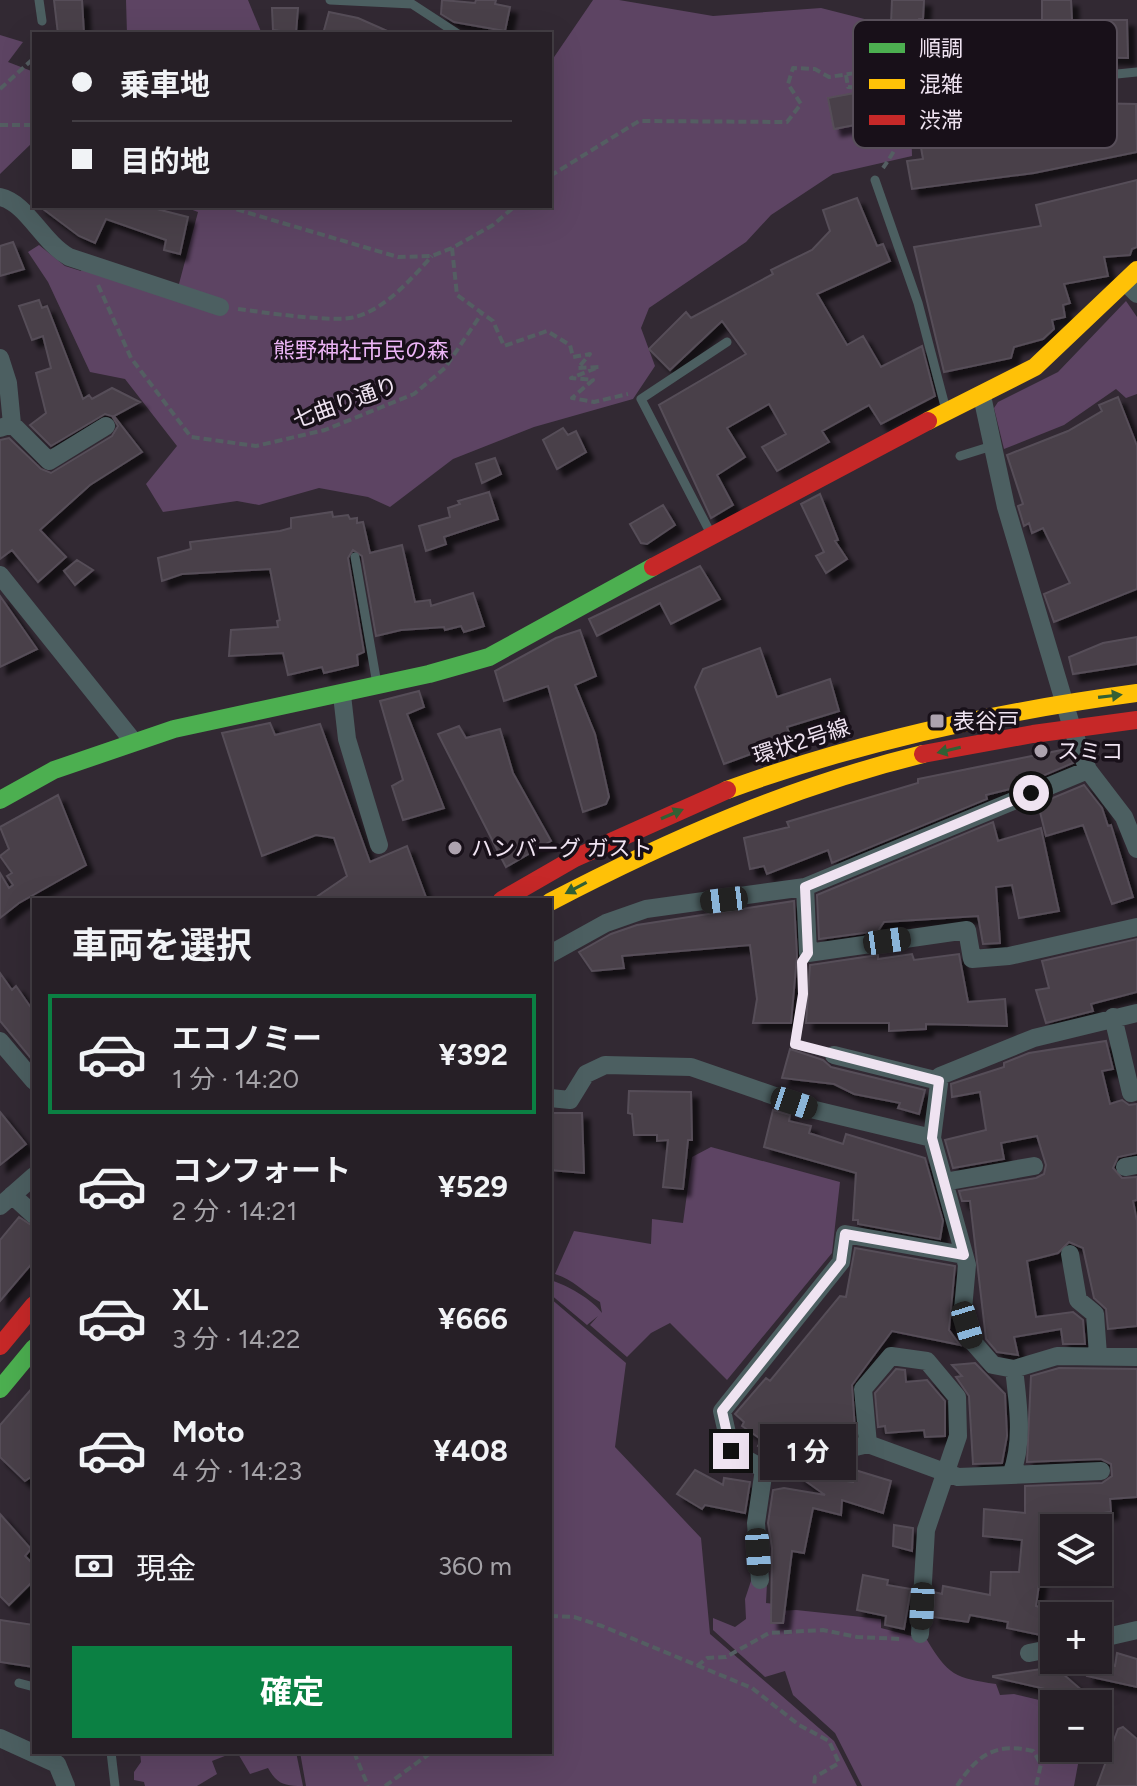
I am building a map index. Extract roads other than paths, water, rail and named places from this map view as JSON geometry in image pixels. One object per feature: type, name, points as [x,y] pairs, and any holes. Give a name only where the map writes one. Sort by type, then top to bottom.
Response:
[{"type":"main road","points":[[0,800],[133,741],[197,723],[378,687],[489,657],[711,534],[1035,367],[1133,282]]},
{"type":"main road","name":"環状2号線","points":[[506,898],[616,838],[736,787],[833,753],[1064,701],[1137,693]]},
{"type":"main road","points":[[552,901],[625,862],[731,817],[863,770],[967,745],[1137,720]]},
{"type":"main road","points":[[0,1346],[32,1307]]},
{"type":"main road","points":[[0,1389],[32,1355]]},
{"type":"street","points":[[0,197],[17,204],[52,247],[91,264],[220,307]]},
{"type":"street","points":[[0,358],[8,383],[6,426],[49,461],[106,426]]},
{"type":"street","points":[[982,396],[1006,507],[1072,728],[1088,770],[1124,817],[1137,849]]},
{"type":"street","points":[[0,575],[133,741]]},
{"type":"street","points":[[342,695],[347,739],[379,845]]},
{"type":"street","points":[[552,953],[606,923],[646,909],[777,894],[805,887],[1088,770]]},
{"type":"street","points":[[805,887],[808,953],[967,930],[972,959],[1009,956],[1137,927]]},
{"type":"street","points":[[1137,1013],[1034,1038],[940,1076],[932,1138],[967,1265],[963,1309],[972,1341],[993,1365],[1014,1369],[1057,1356],[1137,1357]]},
{"type":"street","points":[[1113,1017],[1131,1093],[1137,1091]]},
{"type":"street","points":[[0,1041],[32,1079]]},
{"type":"street","points":[[834,1055],[939,1081]]},
{"type":"street","points":[[552,1098],[570,1100],[586,1074],[605,1065],[691,1067],[815,1110],[932,1138]]},
{"type":"street","points":[[944,1182],[1034,1166]]},
{"type":"street","points":[[32,1178],[6,1201],[32,1214]]},
{"type":"street","points":[[964,1255],[845,1234],[841,1262],[722,1411],[731,1451],[764,1469],[868,1444],[977,1479],[1101,1471]]},
{"type":"street","points":[[1070,1254],[1078,1300],[1095,1314],[1098,1355]]},
{"type":"street","points":[[868,1444],[863,1389],[891,1356],[927,1361],[957,1397],[958,1436],[943,1470],[926,1530],[920,1634]]},
{"type":"street","points":[[1011,1475],[1016,1463],[1019,1420],[1014,1369]]},
{"type":"street","points":[[760,1580],[756,1523],[764,1469]]},
{"type":"street","points":[[1112,1636],[1137,1630]]},
{"type":"street","points":[[1029,1653],[1040,1651]]},
{"type":"street","points":[[0,1738],[32,1753]]},
{"type":"street","points":[[35,1754],[57,1764],[66,1786]]},
{"type":"lane","points":[[39,0],[42,21]]},
{"type":"lane","points":[[330,0],[413,2],[455,32]]},
{"type":"lane","points":[[1117,74],[1137,72]]},
{"type":"lane","points":[[875,180],[918,303],[947,413]]},
{"type":"lane","points":[[711,534],[641,399],[727,342]]},
{"type":"lane","points":[[960,456],[992,446]]},
{"type":"lane","points":[[355,557],[378,687]]},
{"type":"lane","points":[[808,953],[802,962],[803,994],[795,1044],[834,1055]]},
{"type":"lane","points":[[19,1683],[32,1686]]},
{"type":"lane","points":[[111,1754],[115,1786]]},
{"type":"place","name":"表谷戸","points":[[937,721]]},
{"type":"place","name":"スミコ","points":[[1041,751]]},
{"type":"place","name":"ハンバーグ ガスト","points":[[455,848]]},
{"type":"park label","name":"熊野神社市民の森","points":[[361,350]]}]
